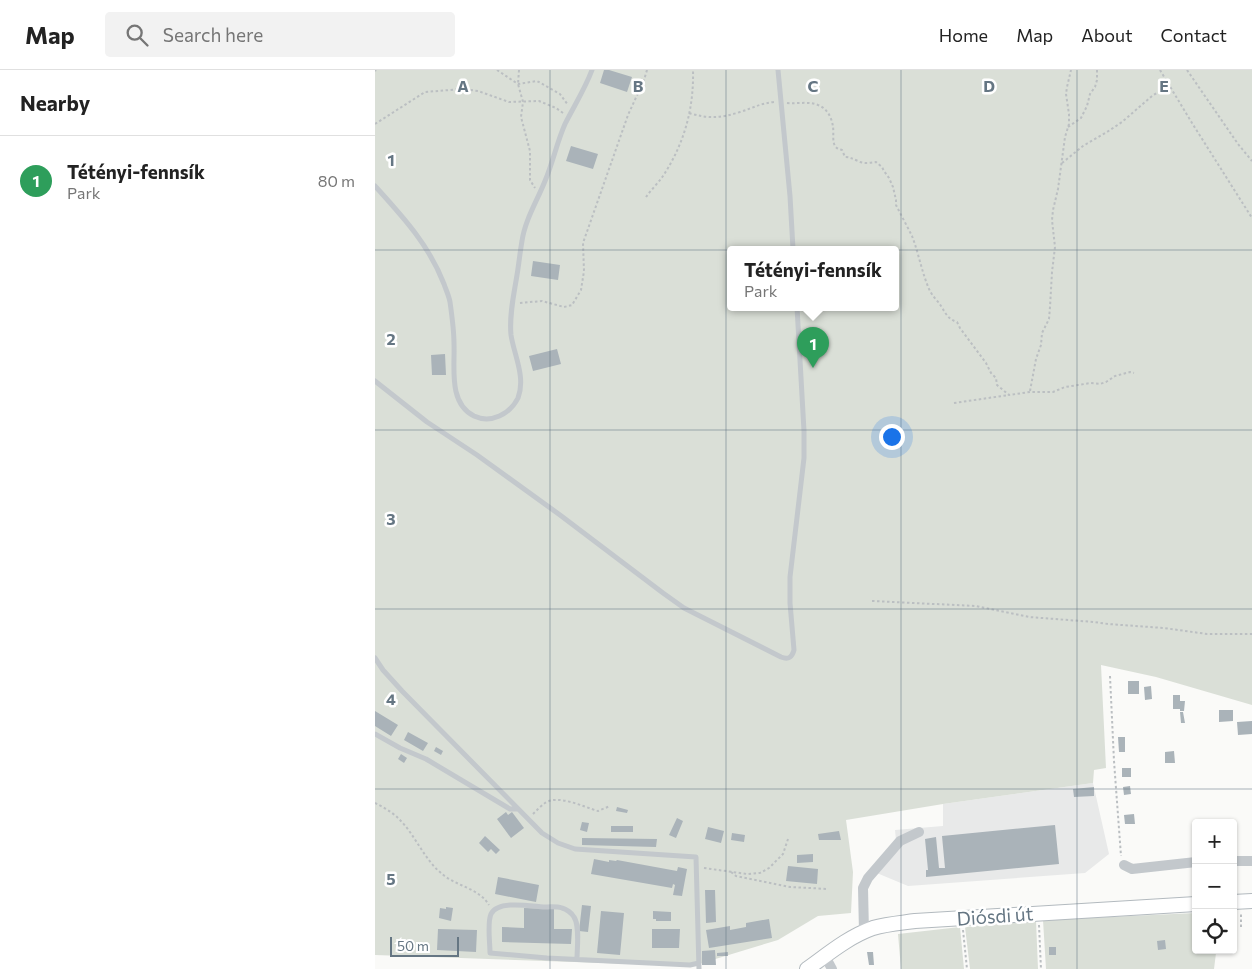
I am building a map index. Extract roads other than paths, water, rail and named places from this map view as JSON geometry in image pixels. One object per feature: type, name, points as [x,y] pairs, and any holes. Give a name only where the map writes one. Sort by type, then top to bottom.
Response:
[{"type":"main road","name":"Diósdi út","points":[[807,969],[841,944],[864,932],[886,925],[915,921],[1192,904]]},
{"type":"street","points":[[864,932],[863,888],[868,878],[900,841],[919,832]]},
{"type":"street","points":[[1237,861],[1252,862]]},
{"type":"street","points":[[1124,865],[1132,869],[1192,862]]},
{"type":"street","points":[[825,956],[832,969]]},
{"type":"lane","points":[[375,186],[423,242],[439,271],[450,299],[454,344],[454,380],[457,394],[462,404],[474,416],[488,419],[497,418],[513,406],[521,386],[520,372],[511,335],[512,304],[522,238],[560,136],[587,84],[592,70]]},
{"type":"lane","points":[[779,70],[793,246]]},
{"type":"lane","points":[[375,381],[427,422],[477,455],[591,537],[643,579],[677,603],[786,659],[793,655],[794,650],[790,577],[804,458],[805,431],[797,311]]},
{"type":"lane","points":[[375,658],[402,691],[518,809],[542,833],[557,843],[575,849],[696,857],[699,966],[577,959],[490,953],[489,921],[491,914],[494,910],[507,906],[524,905],[564,908],[575,917],[577,924],[577,959]]},
{"type":"lane","points":[[375,734],[400,748],[425,758],[510,809],[518,809]]},
{"type":"place","name":"Tétényi-fennsík","points":[[813,368]]}]
